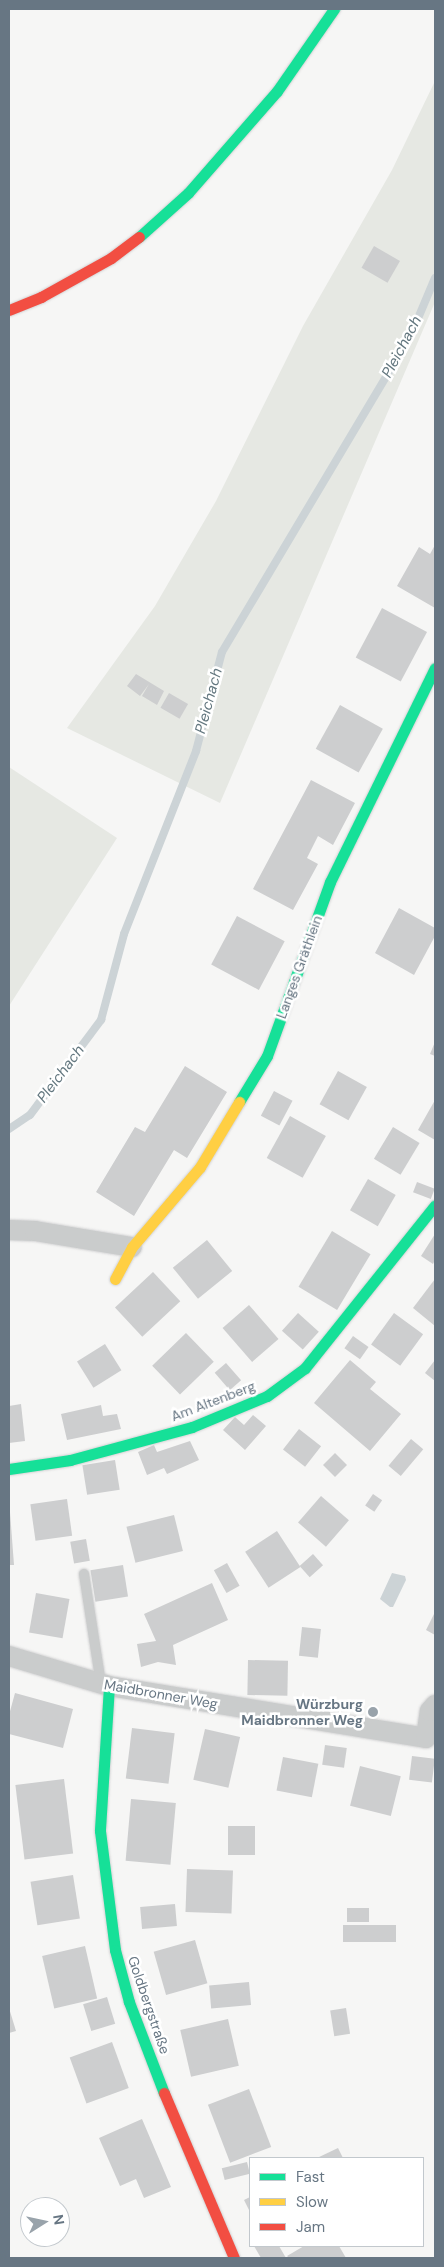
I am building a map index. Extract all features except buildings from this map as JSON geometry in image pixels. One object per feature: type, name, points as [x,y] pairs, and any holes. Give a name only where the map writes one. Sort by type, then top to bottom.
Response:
[{"type":"street","points":[[9,310],[41,297],[111,258],[167,213],[228,151],[277,92],[334,9]]},
{"type":"street","name":"Langes Gräthlein","points":[[115,1280],[132,1246],[200,1167],[267,1056],[330,882],[435,668]]},
{"type":"street","name":"Am Altenberg","points":[[9,1469],[70,1460],[192,1427],[267,1396],[305,1368],[435,1205]]},
{"type":"street","points":[[9,1230],[35,1231],[132,1246]]},
{"type":"street","name":"Maidbronner Weg","points":[[9,1656],[105,1685],[431,1739]]},
{"type":"street","name":"Goldbergstraße","points":[[105,1685],[100,1831],[115,1950],[129,2002],[180,2134],[234,2258]]},
{"type":"street","points":[[431,1739],[430,1711],[435,1704]]},
{"type":"lane","points":[[84,1574],[105,1685]]},
{"type":"shaded area","points":[[435,81],[435,302],[220,803],[67,728],[155,606],[216,501],[303,326],[392,170]]},
{"type":"shaded area","points":[[9,767],[117,838],[9,1006]]},
{"type":"shaded area","points":[[392,1573],[405,1576],[406,1580],[393,1607],[390,1607],[380,1599]]},
{"type":"waterway","name":"Pleichach","points":[[9,1129],[30,1115],[101,1020],[124,934],[196,751],[222,652],[411,335],[435,278]]},
{"type":"traffic: fast","points":[[139,237],[188,193],[277,91],[334,9]]},
{"type":"traffic: fast","points":[[239,1102],[267,1056],[330,882],[435,668]]},
{"type":"traffic: fast","points":[[9,1469],[70,1460],[192,1427],[267,1396],[305,1368],[435,1205]]},
{"type":"traffic: fast","points":[[109,1686],[100,1831],[115,1950],[129,2002],[164,2093]]},
{"type":"traffic: slow","points":[[115,1279],[132,1247],[200,1167],[239,1102]]},
{"type":"traffic: jam","points":[[9,310],[41,297],[111,258],[139,237]]},
{"type":"traffic: jam","points":[[164,2093],[234,2258]]},
{"type":"place","name":"Würzburg Maidbronner Weg","points":[[373,1712]]}]
